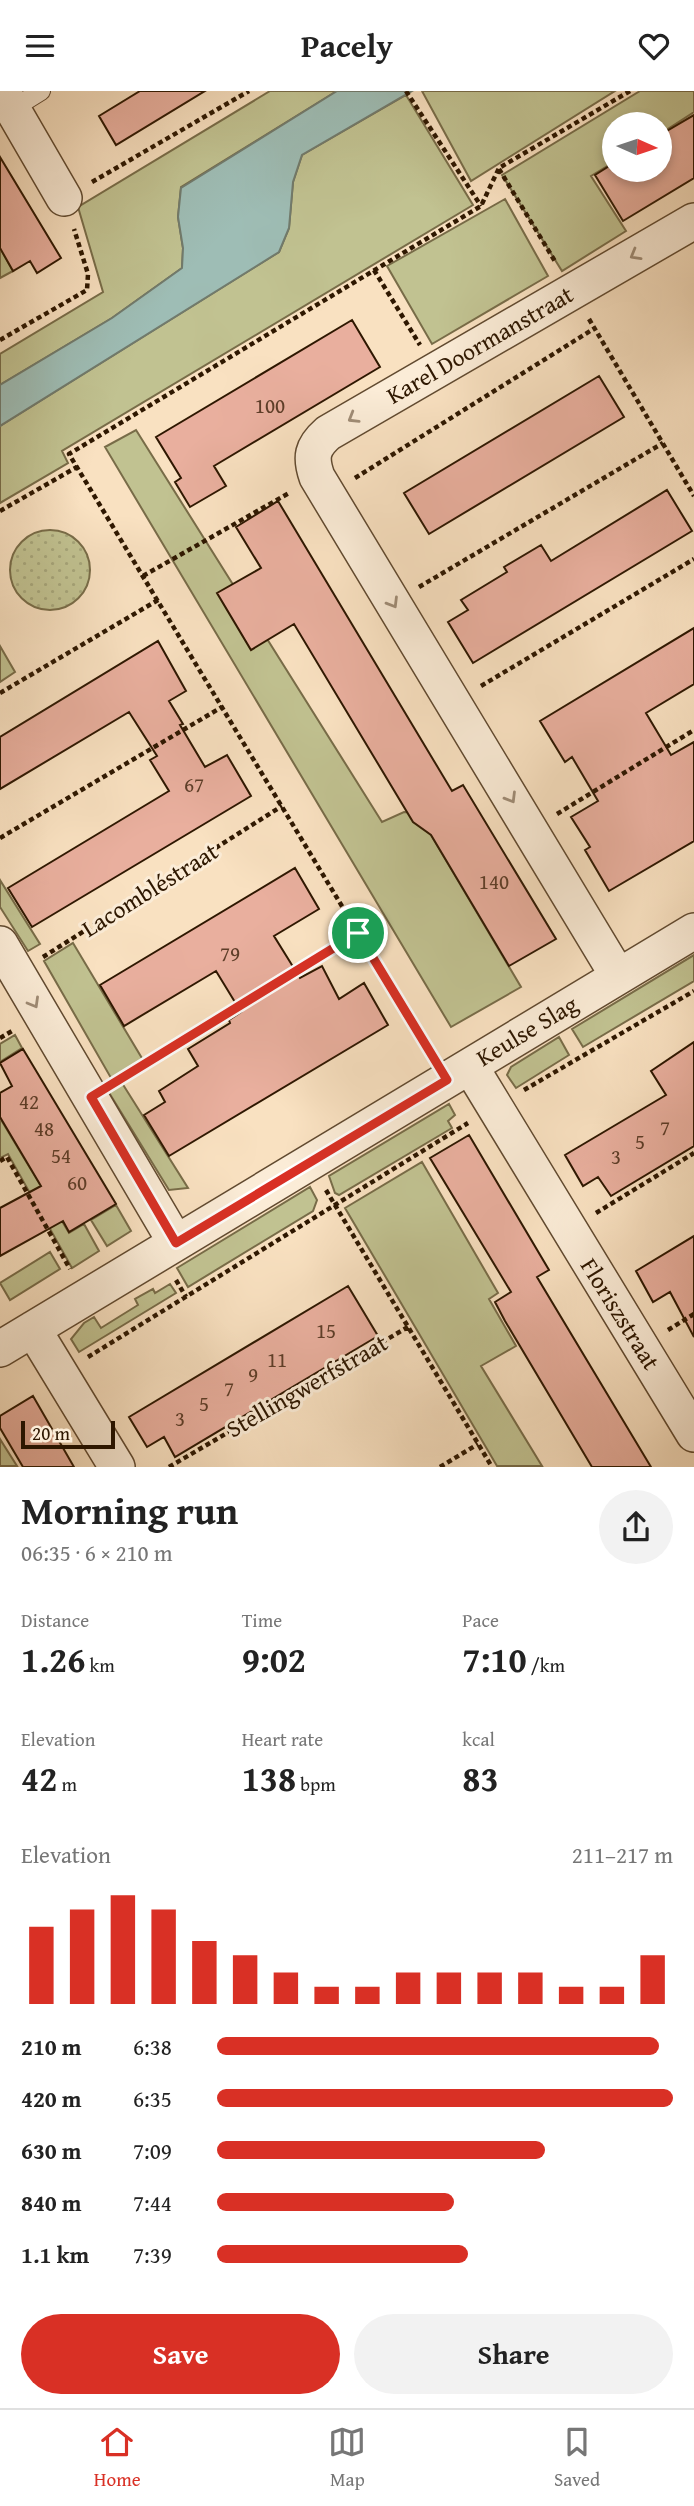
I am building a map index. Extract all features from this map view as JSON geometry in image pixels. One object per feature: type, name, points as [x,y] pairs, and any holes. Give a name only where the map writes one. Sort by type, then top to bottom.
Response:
[{"type":"street","points":[[18,97],[64,198]]},
{"type":"street","name":"Karel Doormanstraat","points":[[618,976],[311,461],[315,444],[328,433],[694,221]]},
{"type":"street","name":"Keulse Slag","points":[[0,1349],[86,1297],[174,1258],[309,1163],[694,931]]},
{"type":"street","points":[[9,959],[91,1097],[174,1258]]},
{"type":"street","name":"Floriszstraat","points":[[458,1073],[494,1107],[694,1434]]},
{"type":"street","points":[[33,1329],[117,1467]]},
{"type":"path","points":[[0,340],[87,291],[88,274],[64,198],[249,91]]},
{"type":"path","points":[[406,91],[481,207]]},
{"type":"path","points":[[458,1073],[358,933],[69,454],[481,207],[499,168],[629,91]]},
{"type":"path","points":[[499,168],[694,496]]},
{"type":"path","points":[[374,269],[435,369]]},
{"type":"path","name":"Karel Doormanstraat","points":[[323,485],[595,328]]},
{"type":"path","points":[[393,602],[663,443]]},
{"type":"path","points":[[0,511],[77,467]]},
{"type":"path","points":[[143,576],[323,485]]},
{"type":"path","points":[[453,703],[694,559]]},
{"type":"path","points":[[0,692],[158,600]]},
{"type":"path","points":[[0,838],[222,708]]},
{"type":"path","points":[[530,830],[694,730]]},
{"type":"path","name":"Lacombléstraat","points":[[9,959],[282,806]]},
{"type":"path","points":[[91,1097],[358,933]]},
{"type":"path","name":"Keulse Slag","points":[[60,1374],[494,1107],[694,991]]},
{"type":"path","name":"Floriszstraat","points":[[569,1229],[694,1153]]},
{"type":"path","points":[[0,1161],[7,1157],[86,1297]]},
{"type":"path","points":[[309,1163],[492,1467]]},
{"type":"path","points":[[174,1258],[186,1297]]},
{"type":"path","name":"Stellingwerfstraat","points":[[169,1467],[408,1327]]},
{"type":"path","points":[[440,1467],[478,1444]]},
{"type":"green space","points":[[270,91],[337,91],[181,187],[178,217],[183,248],[182,268],[112,318],[0,385],[0,354],[103,292],[78,207]]},
{"type":"green space","points":[[422,91],[615,91],[471,181]]},
{"type":"green space","points":[[640,91],[694,91],[694,112],[672,126],[672,112],[606,112]]},
{"type":"green space","points":[[406,95],[473,205],[62,451],[68,463],[0,503],[0,426],[279,252],[289,228],[293,182],[302,155]]},
{"type":"green space","points":[[602,114],[602,169],[591,176],[626,231],[562,271],[502,175]]},
{"type":"green space","points":[[505,199],[548,276],[432,344],[387,266]]},
{"type":"green space","points":[[0,248],[13,271],[0,278]]},
{"type":"green space","points":[[136,430],[382,822],[404,812],[418,813],[521,987],[451,1027],[105,447]]},
{"type":"green space","points":[[50,530],[65,533],[78,542],[87,555],[90,570],[87,585],[78,598],[65,607],[50,610],[35,607],[22,598],[13,585],[10,570],[13,555],[22,542],[35,533]]},
{"type":"green space","points":[[0,646],[15,672],[0,682]]},
{"type":"green space","points":[[0,880],[40,944],[28,951],[0,907]]},
{"type":"green space","points":[[73,943],[143,1060],[111,1078],[44,961]]},
{"type":"green space","points":[[694,955],[694,981],[583,1047],[572,1029]]},
{"type":"green space","points":[[15,1035],[22,1048],[0,1062],[0,1044]]},
{"type":"green space","points":[[559,1037],[569,1055],[516,1088],[507,1075],[511,1067]]},
{"type":"green space","points":[[122,1083],[188,1188],[169,1190],[108,1091]]},
{"type":"green space","points":[[449,1104],[455,1115],[448,1121],[452,1128],[339,1195],[335,1193],[329,1176]]},
{"type":"green space","points":[[0,1118],[69,1233],[84,1224],[99,1251],[72,1268],[8,1154],[0,1158]]},
{"type":"green space","points":[[422,1162],[498,1293],[489,1299],[516,1346],[481,1366],[542,1466],[497,1466],[345,1208]]},
{"type":"green space","points":[[310,1187],[317,1200],[313,1211],[188,1287],[177,1268]]},
{"type":"green space","points":[[116,1205],[131,1231],[107,1246],[91,1220]]},
{"type":"green space","points":[[50,1252],[60,1269],[10,1300],[0,1283]]},
{"type":"green space","points":[[170,1284],[176,1293],[79,1352],[71,1339],[84,1323],[94,1317],[101,1328],[138,1305],[135,1299],[153,1289],[155,1293]]},
{"type":"green space","points":[[0,1439],[17,1466],[0,1466]]},
{"type":"water","points":[[337,91],[412,91],[302,155],[293,182],[289,228],[279,252],[0,426],[0,385],[112,318],[182,268],[183,248],[178,217],[181,188]]},
{"type":"building","points":[[140,91],[205,91],[116,145],[99,116]]},
{"type":"building","points":[[694,115],[694,178],[623,221],[595,175],[602,171],[602,182],[672,182],[672,128]]},
{"type":"building","points":[[0,157],[61,258],[37,273],[30,261],[13,271],[0,248]]},
{"type":"building","points":[[352,320],[380,367],[214,466],[226,486],[190,507],[175,482],[181,478],[156,437]]},
{"type":"building","points":[[599,376],[624,417],[429,534],[404,493]]},
{"type":"building","points":[[667,490],[692,531],[473,663],[448,622],[468,610],[461,600],[507,572],[504,567],[541,545],[551,561]]},
{"type":"building","points":[[278,501],[452,791],[463,785],[556,939],[509,966],[431,835],[413,822],[294,624],[251,650],[217,593],[261,568],[236,527]]},
{"type":"building","points":[[694,628],[694,684],[646,713],[671,755],[694,742],[694,841],[609,891],[585,850],[590,847],[571,817],[598,801],[572,757],[565,762],[540,721]]},
{"type":"building","points":[[158,641],[186,691],[169,701],[205,767],[227,755],[251,796],[32,927],[8,888],[169,791],[150,760],[157,756],[129,712],[0,789],[0,737]]},
{"type":"building","points":[[295,868],[319,909],[274,936],[300,978],[322,966],[339,999],[364,983],[388,1025],[169,1156],[144,1115],[165,1102],[159,1091],[198,1066],[188,1049],[230,1023],[229,1020],[241,1012],[216,971],[124,1026],[100,985]]},
{"type":"building","points":[[694,1042],[694,1146],[611,1196],[598,1177],[583,1186],[565,1155],[666,1095],[651,1071]]},
{"type":"building","points":[[23,1049],[116,1204],[69,1232],[63,1221],[0,1256],[0,1208],[41,1186],[0,1117],[0,1093],[12,1086],[0,1063]]},
{"type":"building","points":[[469,1135],[549,1270],[537,1277],[651,1467],[592,1467],[505,1321],[495,1302],[511,1292],[430,1158]]},
{"type":"building","points":[[694,1236],[694,1337],[670,1292],[653,1302],[636,1271]]},
{"type":"building","points":[[348,1286],[378,1336],[175,1457],[164,1437],[147,1447],[129,1417]]},
{"type":"building","points":[[33,1396],[74,1467],[23,1467],[0,1428],[0,1416]]},
{"type":"route","points":[[358,933],[447,1080],[176,1243],[91,1097],[358,933]]}]
